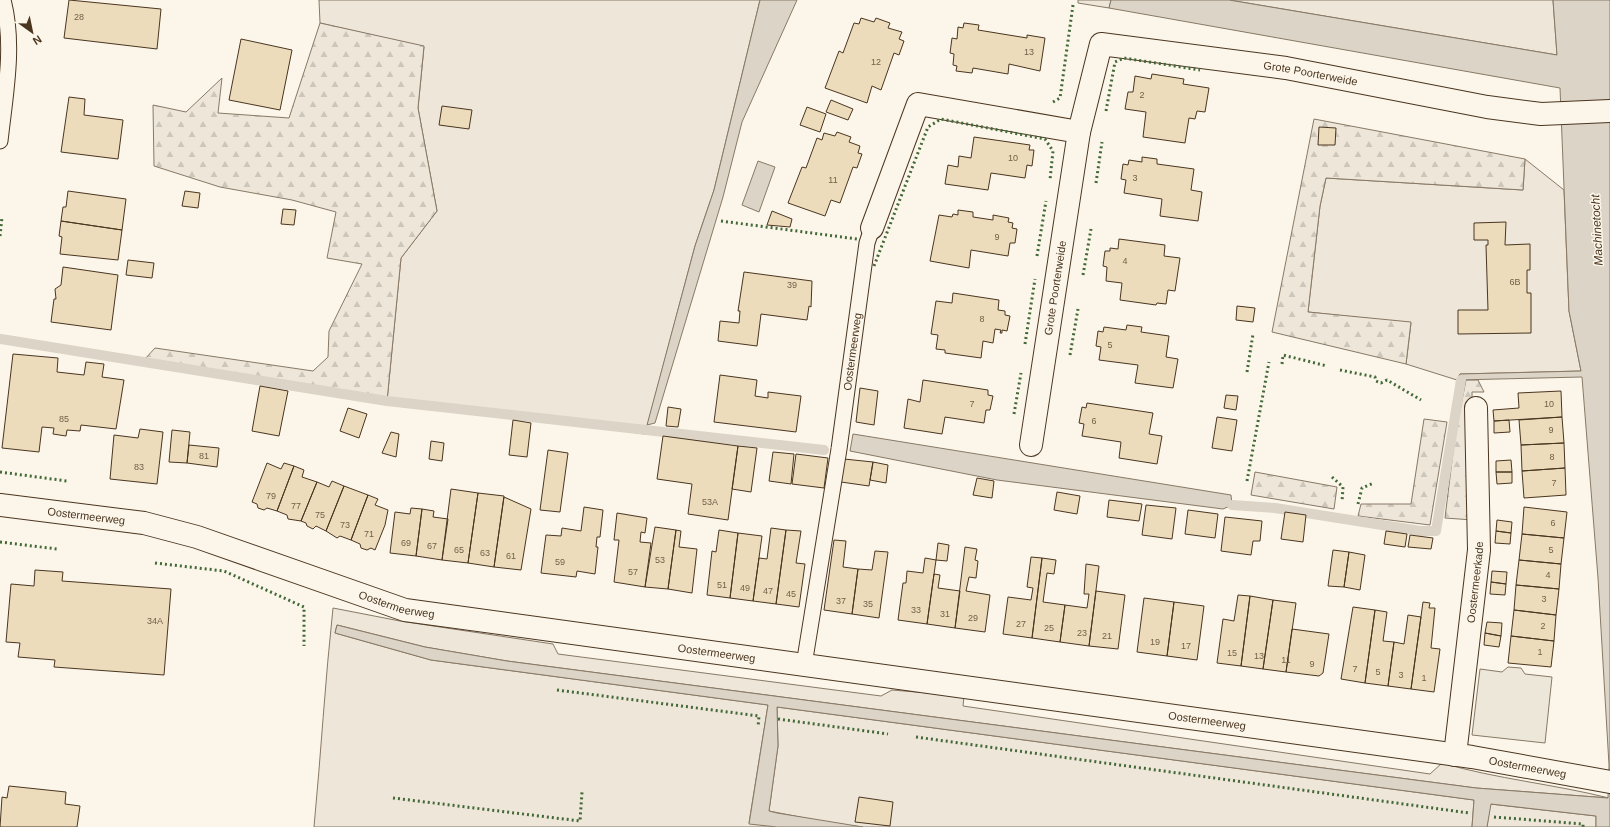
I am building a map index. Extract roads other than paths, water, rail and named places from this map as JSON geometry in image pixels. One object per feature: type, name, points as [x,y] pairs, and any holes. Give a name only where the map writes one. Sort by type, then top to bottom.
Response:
[{"type":"street","name":"Grote Poorterweide","points":[[1031,445],[1079,132],[1101,44],[1286,68],[1488,107],[1541,114],[1610,111]]},
{"type":"street","points":[[872,228],[918,104],[1079,132]]},
{"type":"street","name":"Oostermeerkade","points":[[1455,755],[1479,550],[1476,408]]},
{"type":"street","name":"Oostermeerweg","points":[[0,505],[144,523],[197,537],[405,610],[1455,755],[1610,782]]},
{"type":"lane","points":[[0,141],[4,61],[8,18],[3,0]]},
{"type":"lane","name":"Oostermeerweg","points":[[804,665],[839,450],[867,243],[872,228]]},
{"type":"water","points":[[760,0],[797,0],[742,122],[723,197],[655,423],[647,425],[695,246],[714,190]]},
{"type":"water","name":"Machinetocht","points":[[1111,0],[1229,0],[1557,55],[1553,0],[1610,0],[1610,827],[1596,827],[1596,816],[1491,804],[1487,827],[1472,827],[1474,800],[777,707],[778,746],[769,811],[863,827],[777,827],[749,824],[768,705],[431,660],[335,633],[337,625],[425,647],[507,661],[1476,788],[1608,798],[1609,765],[1598,578],[1582,377],[1457,380],[1460,374],[1581,371],[1569,311],[1560,88],[1109,8]]},
{"type":"water","points":[[758,161],[775,167],[759,212],[742,205]]},
{"type":"water","points":[[853,434],[1231,495],[1232,505],[1223,509],[997,480],[850,451]]},
{"type":"waterway","points":[[1,339],[387,401],[824,450]]},
{"type":"waterway","points":[[1232,505],[1275,508],[1420,531],[1436,531],[1461,380]]}]
